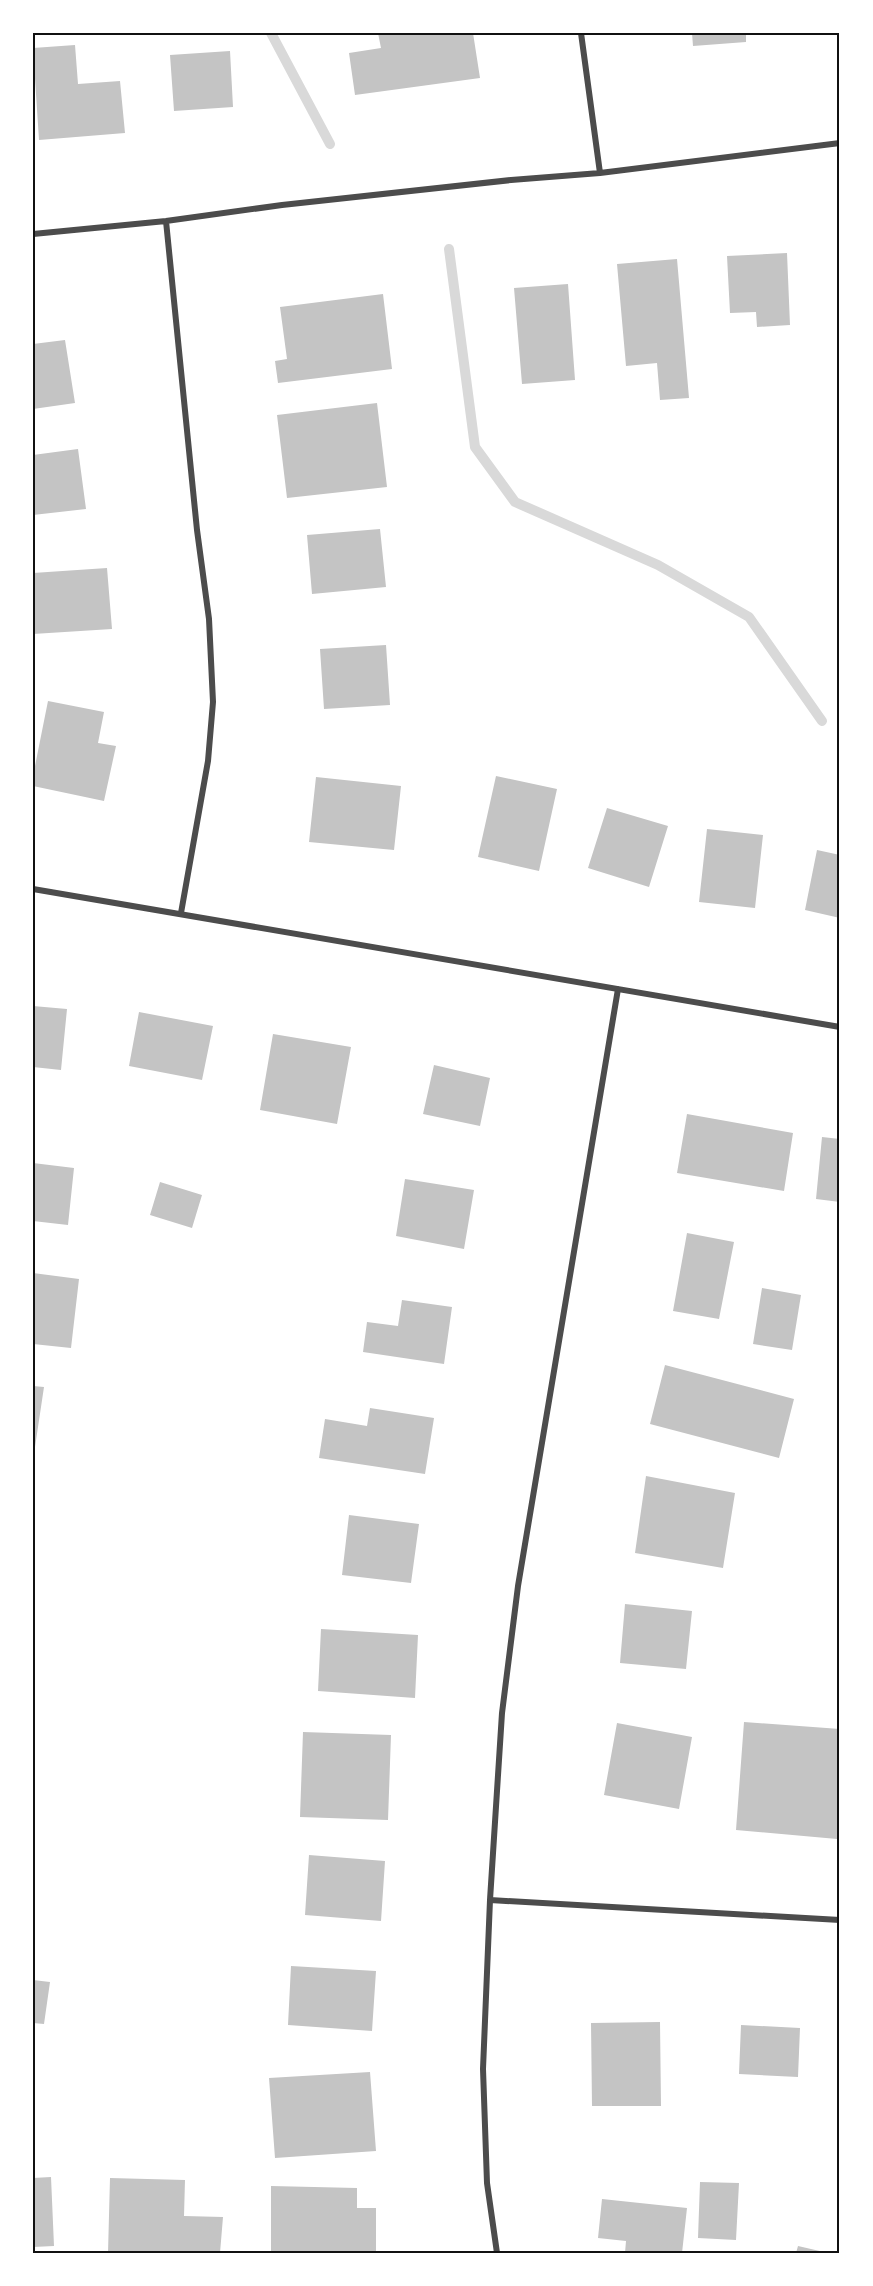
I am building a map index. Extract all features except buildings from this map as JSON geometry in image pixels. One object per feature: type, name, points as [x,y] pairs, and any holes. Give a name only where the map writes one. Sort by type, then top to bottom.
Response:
[{"type":"street","points":[[580,33],[600,173]]},
{"type":"street","points":[[33,234],[166,221],[305,202],[600,173],[840,143]]},
{"type":"street","points":[[166,221],[197,530],[209,619],[213,702],[208,761],[181,914]]},
{"type":"street","points":[[33,889],[840,1027]]},
{"type":"street","points":[[497,2253],[487,2183],[483,2069],[490,1900],[502,1713],[518,1586],[618,989]]},
{"type":"street","points":[[490,1900],[840,1920]]},
{"type":"waterway","points":[[271,33],[330,144]]},
{"type":"waterway","points":[[449,249],[475,447],[515,502],[658,565],[749,617],[822,721]]}]
